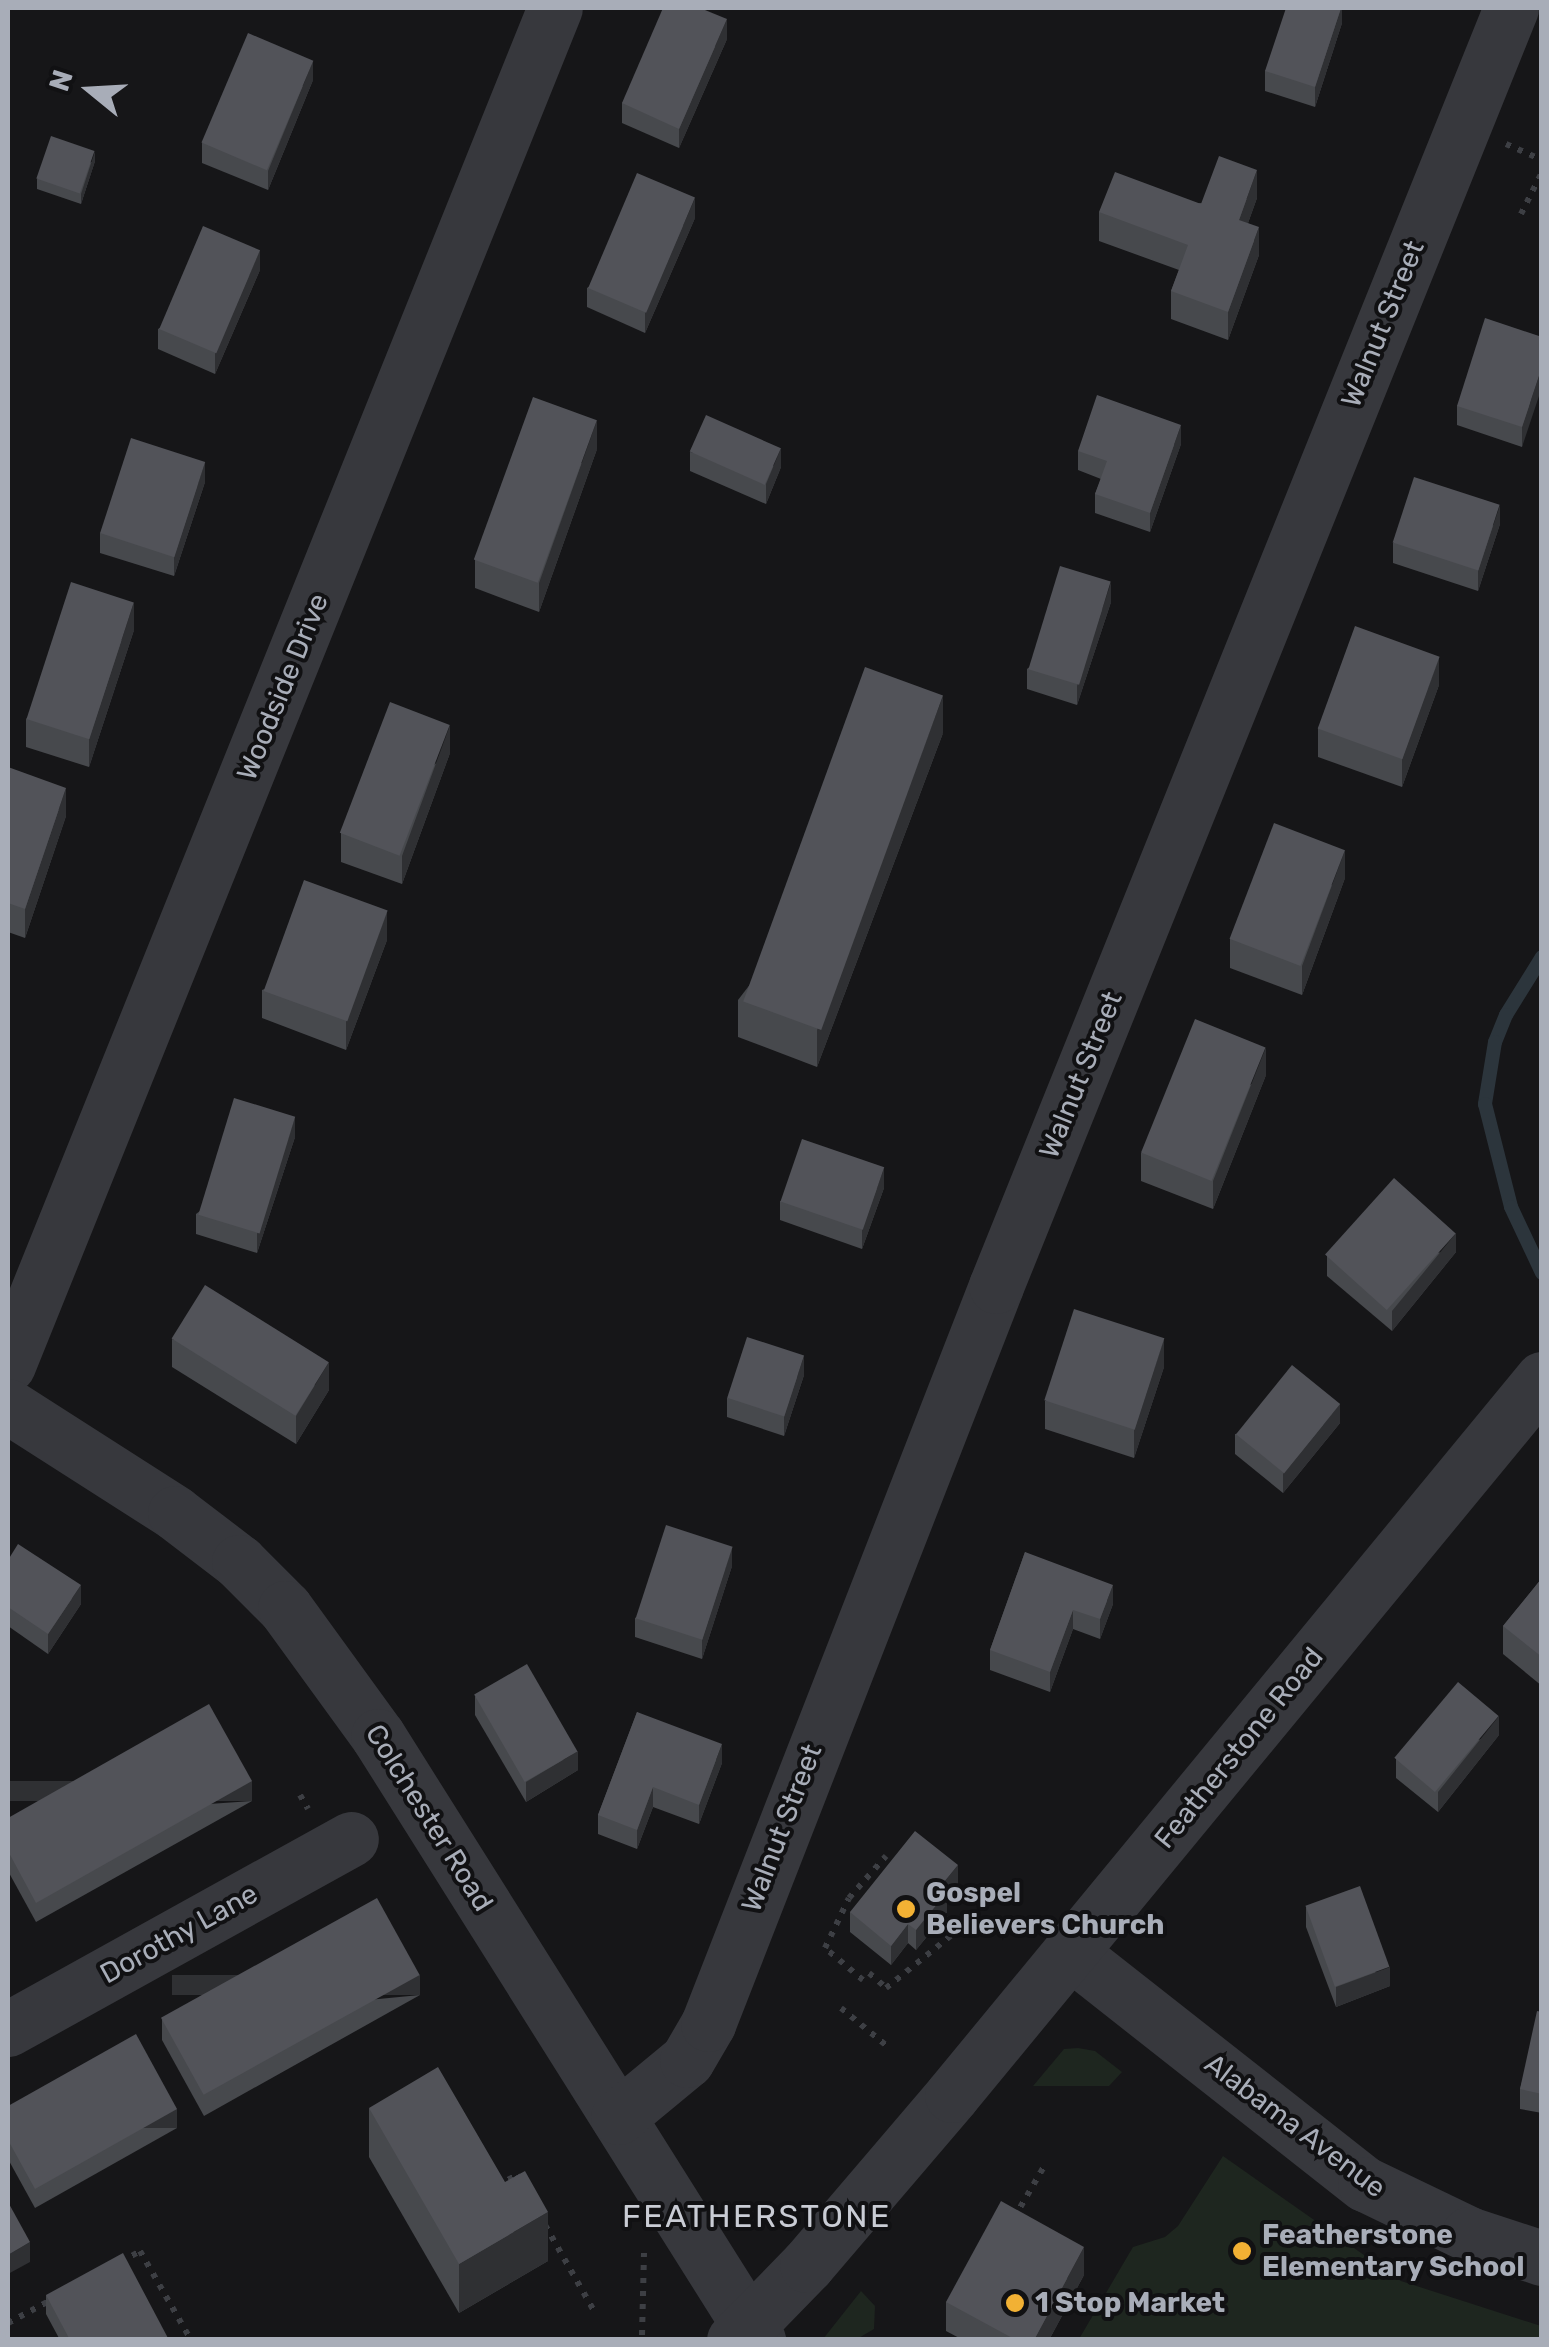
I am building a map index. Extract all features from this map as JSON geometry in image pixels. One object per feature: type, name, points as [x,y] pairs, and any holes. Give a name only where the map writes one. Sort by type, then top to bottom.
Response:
[{"type":"street","name":"Woodside Drive","points":[[8,1365],[554,8]]},
{"type":"street","name":"Walnut Street","points":[[618,2117],[688,2060],[708,2024],[996,1286],[1510,8]]},
{"type":"street","name":"Featherstone Road","points":[[747,2335],[1071,1953],[1542,1379]]},
{"type":"street","name":"Colchester Road","points":[[8,1406],[175,1513],[239,1562],[285,1608],[367,1720],[618,2117],[747,2335]]},
{"type":"street","name":"Dorothy Lane","points":[[8,2029],[351,1839]]},
{"type":"street","name":"Alabama Avenue","points":[[1071,1953],[1366,2184],[1469,2234],[1542,2258]]},
{"type":"path","points":[[1521,214],[1542,172]]},
{"type":"path","points":[[886,1856],[850,1898],[826,1948],[886,1988],[900,1973],[952,1938],[959,1929],[943,1917]]},
{"type":"path","points":[[837,1929],[847,1926]]},
{"type":"path","points":[[841,2008],[886,2046]]},
{"type":"path","points":[[1006,2232],[1046,2163]]},
{"type":"path","points":[[483,2194],[518,2175],[526,2191]]},
{"type":"path","points":[[536,2208],[593,2309]]},
{"type":"path","points":[[107,2269],[140,2251],[191,2340]]},
{"type":"path","points":[[8,2323],[57,2296]]},
{"type":"shaded area","points":[[1064,2049],[1095,2051],[1122,2072],[1109,2086],[1033,2086]]},
{"type":"shaded area","name":"Featherstone Elementary School","points":[[1223,2156],[1401,2281],[1541,2326],[1541,2339],[1079,2339],[1133,2247],[1165,2237],[1178,2226]]},
{"type":"shaded area","points":[[861,2291],[875,2306],[874,2329],[857,2339],[823,2339]]},
{"type":"building","points":[[663,8],[700,8],[727,19],[679,129],[622,103]]},
{"type":"building","points":[[1286,8],[1341,8],[1315,87],[1265,71]]},
{"type":"building","points":[[248,33],[313,61],[267,170],[202,143]]},
{"type":"building","points":[[51,136],[94,151],[80,194],[36,179]]},
{"type":"building","points":[[1219,156],[1257,170],[1239,220],[1259,227],[1228,312],[1171,291],[1188,245],[1099,212],[1115,172],[1201,204]]},
{"type":"building","points":[[637,173],[695,198],[646,313],[588,288]]},
{"type":"building","points":[[203,226],[260,250],[216,353],[159,329]]},
{"type":"building","points":[[1485,318],[1542,337],[1542,367],[1522,427],[1457,406]]},
{"type":"building","points":[[1097,395],[1181,425],[1150,513],[1095,494],[1107,461],[1078,451]]},
{"type":"building","points":[[533,397],[597,420],[538,583],[474,560]]},
{"type":"building","points":[[706,415],[781,448],[765,485],[690,452]]},
{"type":"building","points":[[131,438],[205,462],[174,557],[100,533]]},
{"type":"building","points":[[1414,477],[1500,505],[1478,570],[1393,543]]},
{"type":"building","points":[[1060,566],[1111,581],[1079,685],[1028,669]]},
{"type":"building","points":[[71,582],[134,602],[89,739],[27,719]]},
{"type":"building","points":[[1355,626],[1440,657],[1402,759],[1318,728]]},
{"type":"building","points":[[865,667],[943,695],[821,1030],[743,1002]]},
{"type":"building","points":[[390,702],[450,725],[400,856],[340,833]]},
{"type":"building","points":[[8,767],[66,788],[25,909],[8,903]]},
{"type":"building","points":[[1274,823],[1345,850],[1301,966],[1230,939]]},
{"type":"building","points":[[304,880],[388,910],[347,1021],[264,991]]},
{"type":"building","points":[[1195,1019],[1265,1047],[1212,1181],[1141,1153]]},
{"type":"building","points":[[234,1098],[295,1117],[260,1233],[198,1215]]},
{"type":"building","points":[[802,1139],[884,1167],[863,1230],[781,1201]]},
{"type":"building","points":[[1394,1178],[1456,1234],[1387,1310],[1325,1255]]},
{"type":"building","points":[[205,1285],[329,1362],[295,1416],[172,1338]]},
{"type":"building","points":[[1074,1309],[1164,1338],[1135,1430],[1044,1400]]},
{"type":"building","points":[[747,1337],[804,1356],[784,1416],[727,1398]]},
{"type":"building","points":[[1292,1365],[1340,1404],[1284,1473],[1236,1434]]},
{"type":"building","points":[[666,1525],[733,1547],[702,1640],[636,1618]]},
{"type":"building","points":[[18,1544],[81,1585],[48,1634],[8,1607],[8,1560]]},
{"type":"building","points":[[1025,1552],[1113,1585],[1100,1619],[1073,1610],[1050,1672],[990,1650]]},
{"type":"building","points":[[1542,1578],[1542,1657],[1503,1626]]},
{"type":"building","points":[[527,1664],[578,1751],[525,1782],[474,1694]]},
{"type":"building","points":[[1458,1682],[1499,1716],[1435,1792],[1394,1758]]},
{"type":"building","points":[[209,1704],[252,1781],[36,1903],[8,1851],[8,1818]]},
{"type":"building","points":[[637,1712],[722,1744],[699,1805],[653,1787],[637,1830],[598,1815]]},
{"type":"building","name":"Gospel Believers Church","points":[[915,1831],[958,1865],[940,1887],[947,1892],[916,1930],[908,1924],[891,1946],[850,1912]]},
{"type":"building","points":[[1360,1886],[1389,1967],[1335,1987],[1305,1906]]},
{"type":"building","points":[[377,1898],[420,1975],[204,2095],[161,2018]]},
{"type":"building","points":[[1537,2011],[1542,2012],[1542,2094],[1520,2089]]},
{"type":"building","points":[[136,2034],[177,2109],[35,2189],[8,2140],[8,2106]]},
{"type":"building","points":[[438,2067],[505,2182],[525,2171],[548,2212],[459,2264],[369,2108]]},
{"type":"building","name":"1 Stop Market","points":[[1001,2201],[1084,2247],[1034,2340],[1016,2340],[946,2302]]},
{"type":"building","points":[[8,2202],[30,2242],[8,2255]]},
{"type":"building","points":[[123,2253],[169,2340],[70,2340],[46,2295]]},
{"type":"waterway","points":[[1542,957],[1506,1015],[1495,1042],[1485,1104],[1511,1207],[1542,1273]]},
{"type":"place","name":"Gospel Believers Church","points":[[906,1909]]},
{"type":"place","name":"Featherstone Elementary School","points":[[1242,2251]]},
{"type":"place","name":"1 Stop Market","points":[[1015,2303]]},
{"type":"district","name":"FEATHERSTONE","points":[[757,2216]]}]
